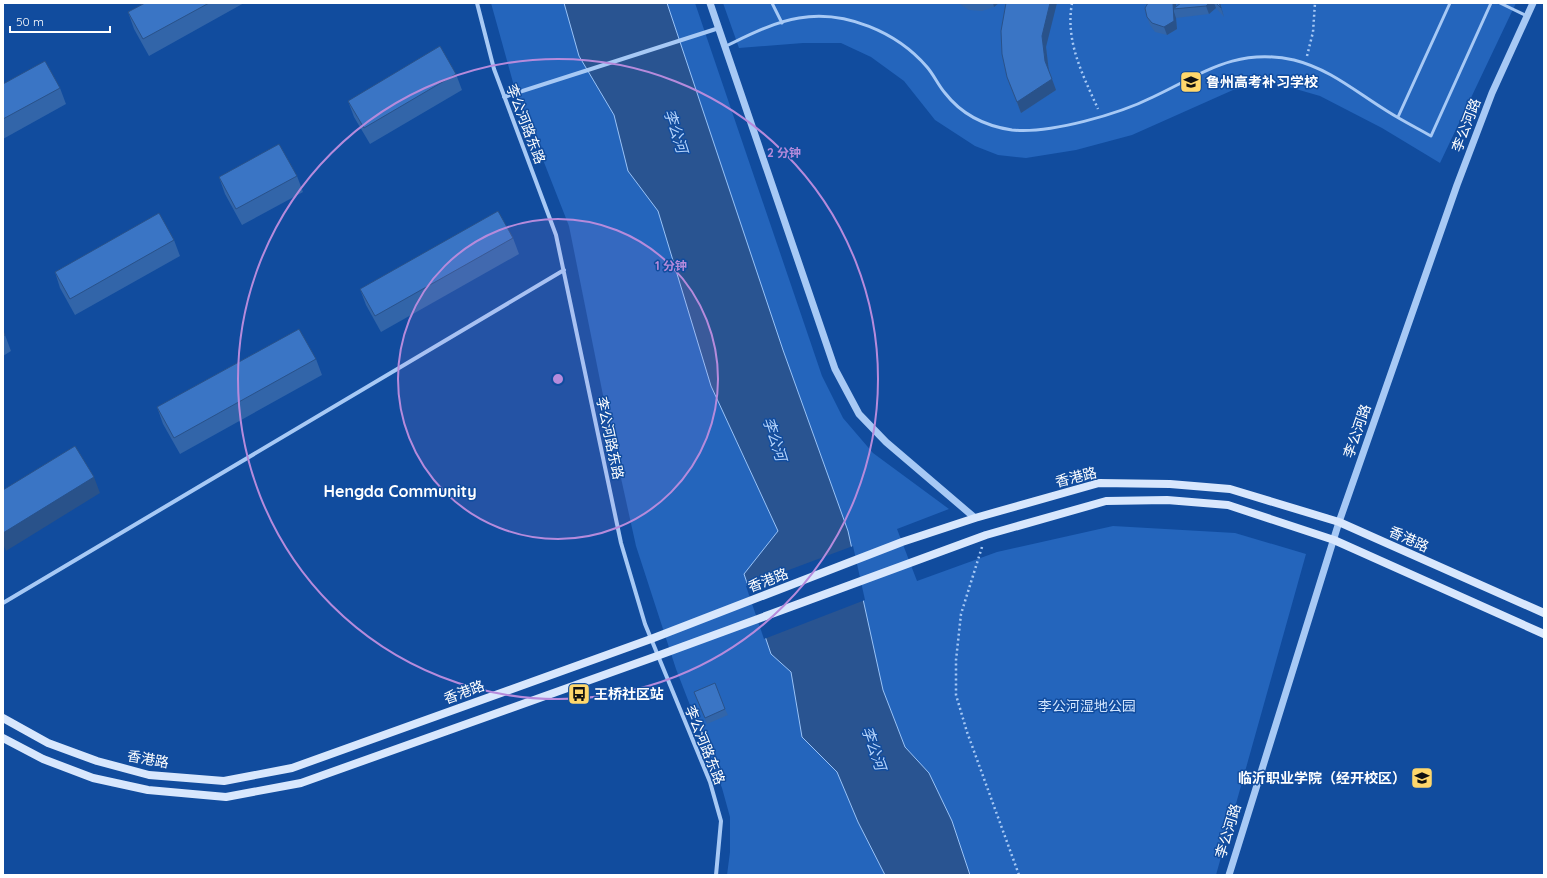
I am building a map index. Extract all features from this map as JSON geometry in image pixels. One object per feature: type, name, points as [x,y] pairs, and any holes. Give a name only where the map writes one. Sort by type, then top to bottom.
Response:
[{"type":"main road","name":"香港路","points":[[3,718],[48,743],[97,762],[149,775],[224,781],[292,768],[651,639],[902,542],[975,518],[1099,483],[1170,484],[1230,489],[1339,522],[1544,612]]},
{"type":"main road","points":[[3,738],[43,760],[93,778],[148,790],[226,798],[301,783],[718,634],[986,535],[1106,501],[1167,500],[1228,505],[1334,540],[1544,634]]},
{"type":"street","name":"李公河路东路","points":[[477,3],[494,69],[556,235],[621,543],[657,656],[710,782],[721,821],[716,875]]},
{"type":"street","points":[[710,3],[726,46],[835,369],[859,414],[886,442],[975,518]]},
{"type":"street","name":"李公河路","points":[[1229,875],[1339,522],[1457,185],[1492,93],[1533,3]]},
{"type":"street","points":[[504,97],[719,28]]},
{"type":"street","points":[[3,603],[564,270]]},
{"type":"lane","points":[[772,3],[782,23]]},
{"type":"lane","points":[[1398,117],[1450,3]]},
{"type":"lane","points":[[726,46],[782,23],[800,18],[824,17],[850,20],[877,30],[901,43],[920,60],[959,109],[976,120],[993,127],[1014,130],[1037,129],[1101,117],[1151,98],[1217,65],[1246,58],[1269,56],[1305,64],[1337,78],[1398,117],[1432,136],[1491,3]]},
{"type":"lane","points":[[1500,3],[1527,16]]},
{"type":"path","points":[[1072,3],[1070,26],[1073,47],[1101,117]]},
{"type":"path","points":[[1305,64],[1313,32],[1316,3]]},
{"type":"path","points":[[986,535],[961,614],[956,660],[956,695],[967,732],[1020,875]]},
{"type":"green space","name":"李公河湿地公园","points":[[491,3],[695,3],[822,376],[843,418],[873,453],[949,509],[897,529],[917,581],[997,552],[1113,526],[1235,533],[1306,554],[1216,875],[727,875],[730,852],[730,817],[722,788],[676,669],[636,546],[606,410],[569,226],[514,86]]},
{"type":"green space","name":"鲁州高考补习学校","points":[[723,3],[1516,3],[1440,163],[1382,128],[1320,96],[1275,83],[1233,90],[1132,135],[1076,150],[1026,158],[998,155],[975,146],[935,120],[904,81],[871,57],[841,43],[803,43],[739,48]]},
{"type":"water","name":"李公河","points":[[564,3],[667,3],[783,350],[848,531],[883,690],[905,747],[929,773],[952,821],[970,875],[885,875],[858,822],[837,772],[802,737],[791,672],[771,654],[744,574],[778,531],[711,386],[658,211],[628,171],[614,115],[579,56]]},
{"type":"pier","points":[[853,546],[865,600],[764,639],[746,586]]},
{"type":"building","points":[[145,3],[209,3],[143,39],[128,12]]},
{"type":"building","points":[[1006,3],[1050,3],[1042,36],[1045,61],[1052,79],[1017,102],[1007,77],[1002,54],[1001,31]]},
{"type":"building","points":[[1148,3],[1173,3],[1174,21],[1164,27],[1152,23],[1147,17],[1145,8]]},
{"type":"building","points":[[1181,3],[1209,3],[1206,6],[1173,9]]},
{"type":"building","points":[[440,46],[456,74],[364,128],[348,101]]},
{"type":"building","points":[[45,61],[60,88],[3,119],[3,84]]},
{"type":"building","points":[[279,144],[297,176],[236,209],[219,177]]},
{"type":"building","points":[[498,211],[513,238],[375,316],[360,289]]},
{"type":"building","points":[[159,213],[174,240],[70,299],[55,272]]},
{"type":"building","points":[[299,329],[316,359],[174,438],[157,407]]},
{"type":"building","points":[[75,446],[94,477],[3,533],[3,490]]},
{"type":"building","points":[[715,683],[725,709],[705,718],[694,692]]},
{"type":"place","name":"鲁州高考补习学校","points":[[1191,82]]},
{"type":"place","name":"王桥社区站","points":[[579,694]]},
{"type":"place","name":"临沂职业学院（经开校区）","points":[[1422,778]]},
{"type":"district","name":"Hengda Community","points":[[400,491]]}]
